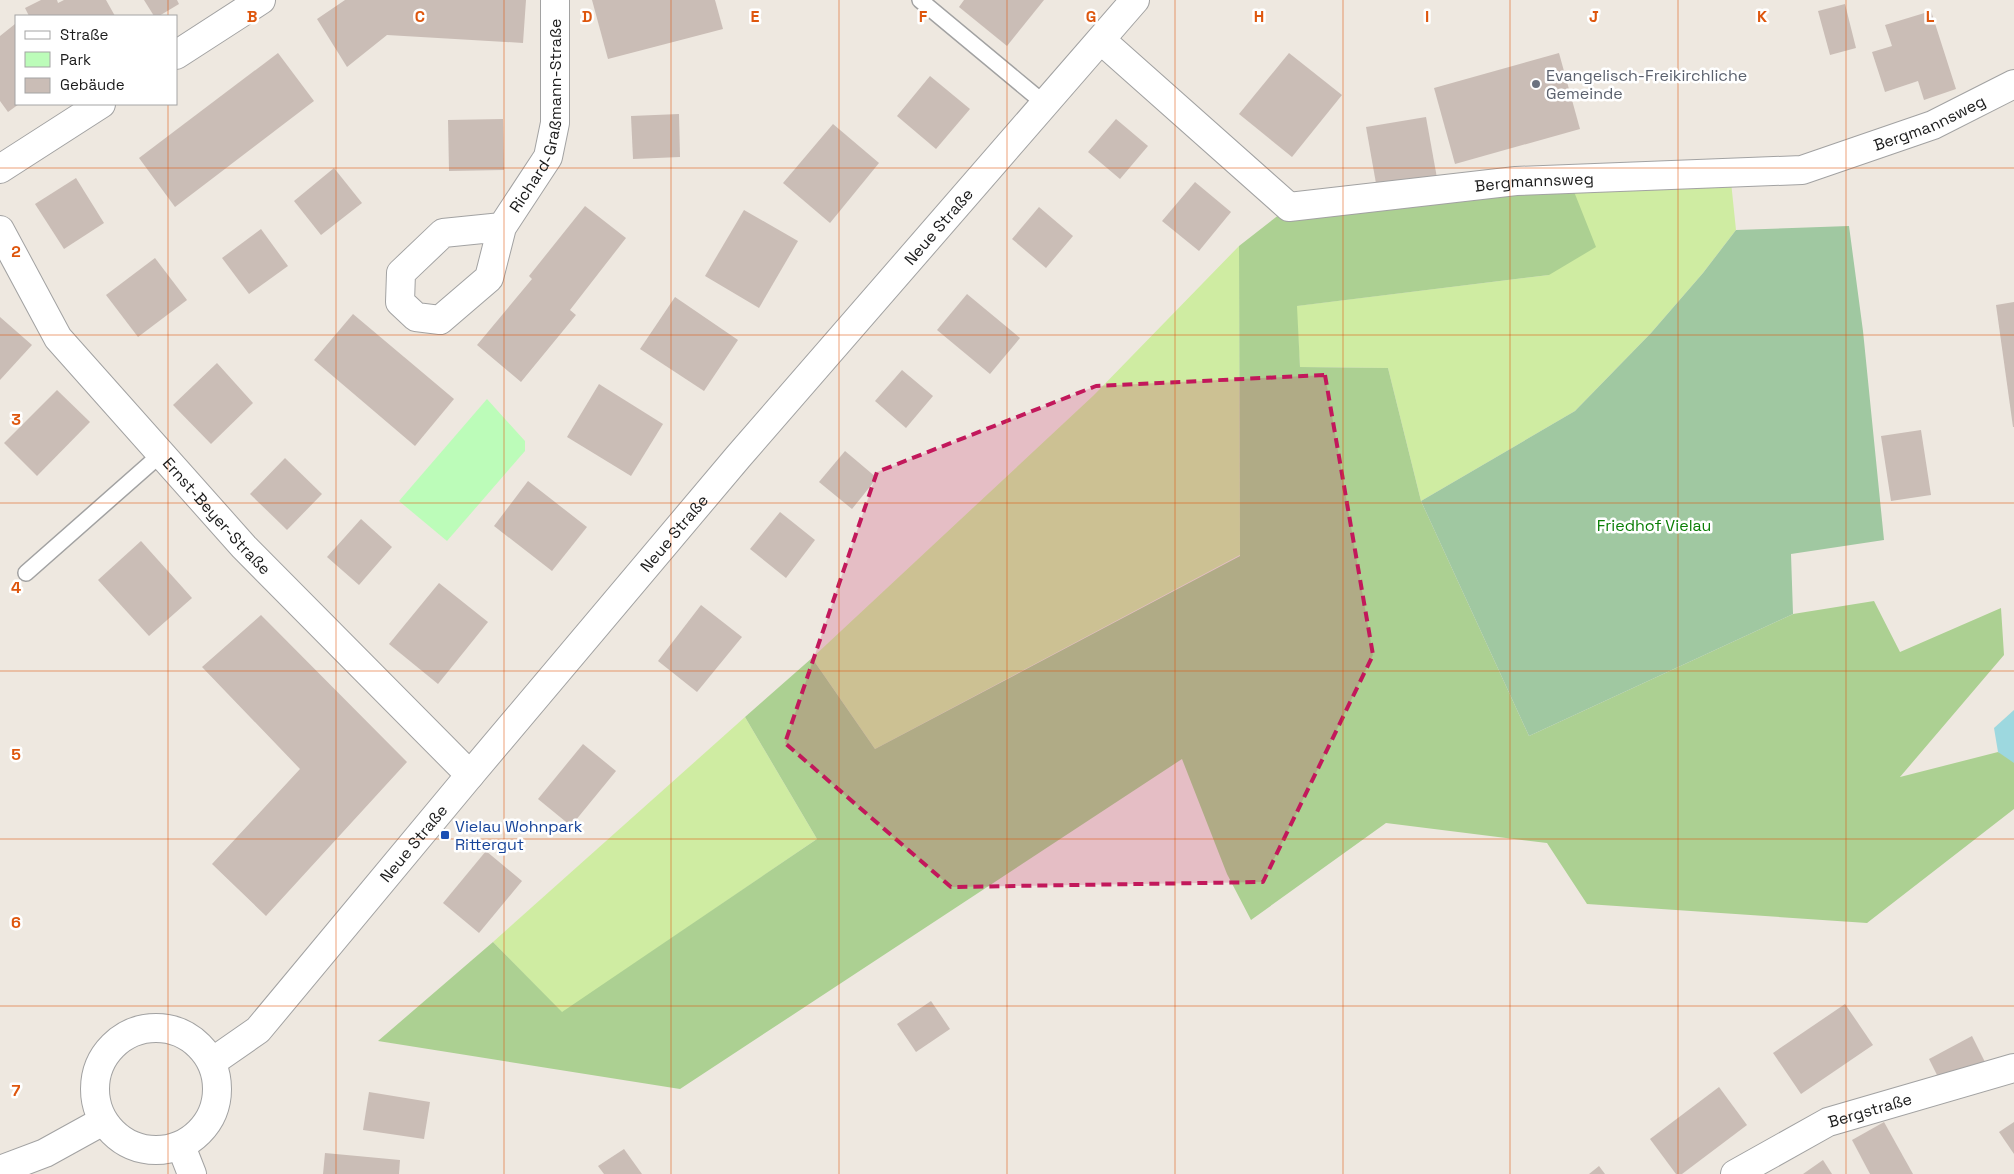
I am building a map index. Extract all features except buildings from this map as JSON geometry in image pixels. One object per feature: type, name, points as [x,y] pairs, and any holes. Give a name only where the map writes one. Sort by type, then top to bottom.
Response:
[{"type":"street","points":[[178,54],[261,0]]},
{"type":"street","name":"Richard-Graßmann-Straße","points":[[502,226],[548,157],[555,123],[555,0]]},
{"type":"street","name":"Neue Straße","points":[[212,1062],[258,1030],[470,775],[738,458],[1135,0]]},
{"type":"street","name":"Bergmannsweg","points":[[1101,40],[1289,207],[1516,181],[1802,170],[1933,125],[2014,84]]},
{"type":"street","points":[[0,169],[99,105]]},
{"type":"street","name":"Ernst-Beyer-Straße","points":[[0,230],[58,338],[244,547],[470,775]]},
{"type":"street","points":[[146,1028],[166,1028],[184,1034],[200,1046],[212,1062],[218,1081],[217,1101],[210,1120],[198,1135],[181,1146],[164,1151],[138,1148],[129,1145],[114,1135],[103,1121],[96,1102],[95,1083],[101,1064],[112,1047],[128,1035],[146,1028]]},
{"type":"street","name":"Bergstraße","points":[[1735,1174],[1828,1122],[2014,1068]]},
{"type":"street","points":[[0,1170],[45,1153],[103,1121]]},
{"type":"street","points":[[181,1146],[192,1174]]},
{"type":"lane","points":[[920,0],[1046,104]]},
{"type":"lane","points":[[26,573],[161,454]]},
{"type":"highlighted area","points":[[1325,375],[1373,655],[1263,882],[951,887],[785,743],[877,472],[1096,386]]},
{"type":"green space","points":[[1730,172],[1736,230],[1703,273],[1651,333],[1575,411],[1421,501],[1388,368],[1300,367],[1296,306],[1549,275],[1569,179]]},
{"type":"green space","points":[[1569,179],[1596,247],[1549,275],[1297,306],[1300,367],[1388,368],[1421,501],[1529,736],[1793,614],[1874,601],[1900,652],[2001,608],[2004,655],[1900,777],[1998,752],[2014,758],[2014,809],[1867,923],[1587,904],[1547,843],[1386,823],[1251,920],[1227,874],[1182,759],[680,1089],[378,1041],[493,942],[562,1012],[817,839],[745,717],[812,658],[875,749],[1240,556],[1239,246],[1289,207]]},
{"type":"green space","name":"Friedhof Vielau","points":[[1849,226],[1863,331],[1884,540],[1791,554],[1793,614],[1529,736],[1421,501],[1575,411],[1651,333],[1703,273],[1736,230]]},
{"type":"green space","points":[[1239,246],[1240,555],[875,749],[812,658],[1094,395]]},
{"type":"green space","points":[[487,399],[525,441],[525,451],[447,541],[399,501]]},
{"type":"green space","points":[[745,717],[817,839],[562,1013],[493,942]]},
{"type":"water","points":[[2014,710],[2014,763],[1998,752],[1994,728]]},
{"type":"place","name":"Evangelisch-Freikirchliche Gemeinde","points":[[1536,84]]},
{"type":"place","name":"Vielau Wohnpark Rittergut","points":[[445,835]]}]
